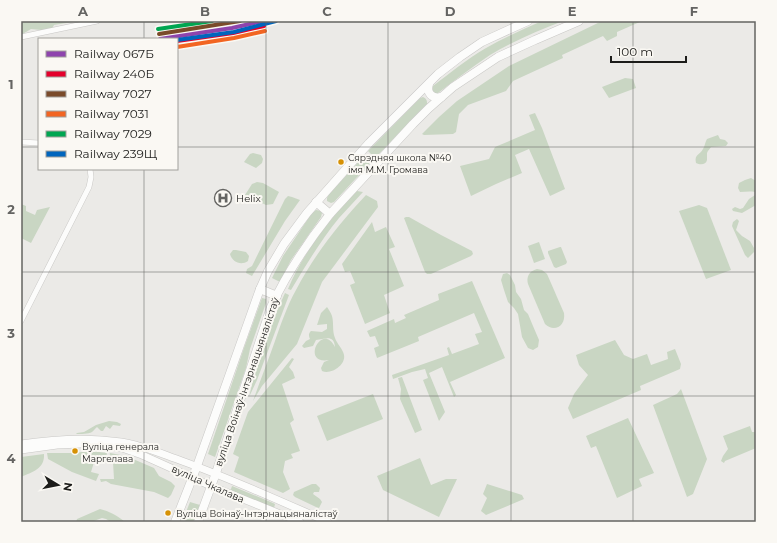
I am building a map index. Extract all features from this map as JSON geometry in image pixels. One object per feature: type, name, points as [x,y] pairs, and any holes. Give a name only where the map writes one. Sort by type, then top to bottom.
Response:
[{"type":"main road","name":"вуліца Воінаў-Інтэрнацыяналістаў","points":[[175,522],[193,478],[260,289],[268,271],[284,244],[316,202],[369,143],[438,74],[482,42],[528,21]]},
{"type":"main road","name":"вуліца Воінаў-Інтэрнацыяналістаў","points":[[198,522],[272,306],[296,260],[330,214],[429,108],[453,87],[498,57],[579,21]]},
{"type":"main road","points":[[429,84],[428,90],[430,94],[436,98],[441,97]]},
{"type":"main road","points":[[417,95],[424,95],[428,97],[430,101],[429,108]]},
{"type":"main road","points":[[316,202],[330,214]]},
{"type":"main road","points":[[260,289],[277,296]]},
{"type":"main road","name":"вуліца Чкалава","points":[[21,444],[60,439],[104,440],[142,446],[216,473],[328,522]]},
{"type":"main road","name":"вуліца Чкалава","points":[[21,450],[57,445],[80,444],[122,448],[142,455],[211,486],[300,522]]},
{"type":"main road","points":[[270,510],[275,510],[278,507],[278,503],[275,499]]},
{"type":"main road","points":[[287,517],[283,513],[283,509],[286,506],[291,506]]},
{"type":"street","points":[[21,37],[97,21]]},
{"type":"street","points":[[21,142],[38,144]]},
{"type":"street","points":[[21,321],[89,187],[91,181],[90,171]]},
{"type":"green space","points":[[21,21],[78,21],[54,25],[51,31],[31,29],[21,35]]},
{"type":"green space","points":[[542,21],[563,21],[526,36],[490,55],[438,93],[434,94],[431,89],[433,86],[472,57],[521,30]]},
{"type":"green space","points":[[602,21],[642,21],[617,32],[617,36],[607,41],[603,36],[562,55],[563,58],[513,81],[506,91],[468,105],[459,114],[456,132],[453,134],[422,134],[457,101],[509,66]]},
{"type":"green space","points":[[625,78],[633,79],[636,88],[609,98],[602,87]]},
{"type":"green space","points":[[423,97],[427,104],[375,158],[368,151],[420,98]]},
{"type":"green space","points":[[535,113],[565,189],[550,196],[529,149],[515,155],[522,173],[471,196],[460,166],[489,159],[495,147],[535,130],[529,115]]},
{"type":"green space","points":[[718,135],[720,139],[725,140],[728,143],[726,146],[711,147],[707,153],[707,160],[705,163],[696,163],[696,158],[702,151],[707,139]]},
{"type":"green space","points":[[253,153],[261,155],[263,159],[262,163],[256,168],[244,162],[250,154]]},
{"type":"green space","points":[[364,156],[371,162],[334,202],[331,203],[327,201],[329,194]]},
{"type":"green space","points":[[751,178],[756,181],[756,205],[742,213],[733,211],[732,209],[735,207],[740,209],[743,208],[749,199],[755,195],[755,192],[740,192],[738,188],[739,183]]},
{"type":"green space","points":[[257,182],[263,183],[279,192],[273,204],[266,205],[245,195],[252,184]]},
{"type":"green space","points":[[357,191],[363,192],[332,226],[291,290],[288,289],[297,269],[314,242],[327,224]]},
{"type":"green space","points":[[366,195],[377,201],[378,207],[322,282],[297,344],[262,386],[253,401],[284,315],[303,277],[328,240]]},
{"type":"green space","points":[[288,196],[300,200],[285,221],[252,276],[246,273],[247,269],[252,266],[285,199]]},
{"type":"green space","points":[[21,204],[26,206],[26,211],[35,215],[37,210],[50,207],[31,243],[21,238]]},
{"type":"green space","points":[[699,205],[707,208],[731,270],[706,279],[679,211]]},
{"type":"green space","points":[[316,210],[321,211],[321,217],[291,260],[280,282],[272,278],[283,256],[312,213]]},
{"type":"green space","points":[[409,217],[472,251],[473,254],[431,274],[427,274],[404,218]]},
{"type":"green space","points":[[737,219],[739,221],[736,230],[750,241],[754,248],[754,252],[748,258],[745,255],[732,226],[733,222]]},
{"type":"green space","points":[[372,222],[375,232],[386,227],[395,247],[389,249],[404,286],[384,295],[390,313],[365,324],[350,285],[355,283],[350,271],[345,272],[342,264]]},
{"type":"green space","points":[[539,242],[545,259],[534,263],[528,246]]},
{"type":"green space","points":[[561,247],[567,262],[566,264],[556,268],[554,267],[548,251]]},
{"type":"green space","points":[[233,250],[246,252],[249,256],[248,261],[240,263],[235,261],[230,254]]},
{"type":"green space","points":[[537,269],[542,270],[547,274],[564,313],[563,321],[559,327],[552,328],[545,324],[528,284],[527,279],[529,275],[532,271]]},
{"type":"green space","points":[[507,273],[510,275],[515,285],[516,292],[521,299],[524,310],[528,314],[539,340],[538,347],[533,350],[528,348],[522,337],[518,314],[508,302],[501,280],[503,274]]},
{"type":"green space","points":[[472,281],[505,358],[450,382],[456,395],[454,397],[442,367],[429,373],[445,412],[439,421],[423,380],[428,378],[425,369],[393,379],[392,375],[449,355],[447,348],[449,347],[452,354],[479,344],[475,334],[482,332],[474,313],[418,337],[419,341],[377,358],[374,348],[379,346],[375,336],[370,337],[367,331],[394,319],[395,323],[406,318],[404,315],[439,300],[438,294]]},
{"type":"green space","points":[[285,293],[289,295],[257,380],[249,397],[264,344]]},
{"type":"green space","points":[[262,298],[266,299],[266,303],[250,349],[246,368],[215,457],[208,454]]},
{"type":"green space","points":[[327,307],[332,316],[334,335],[344,355],[343,362],[340,366],[330,372],[322,371],[321,368],[324,362],[329,360],[320,360],[316,356],[315,351],[316,346],[324,339],[330,340],[335,347],[333,340],[326,338],[316,340],[313,346],[304,348],[302,346],[310,339],[309,334],[311,331],[322,332],[327,329],[327,324],[317,325],[321,313]]},
{"type":"green space","points":[[615,340],[624,355],[633,359],[647,354],[651,365],[668,359],[667,352],[675,349],[681,364],[680,369],[640,386],[641,390],[573,419],[568,408],[574,394],[588,375],[579,365],[576,355]]},
{"type":"green space","points":[[292,358],[294,359],[289,367],[295,378],[282,384],[294,420],[290,423],[300,451],[291,454],[293,458],[285,461],[283,472],[290,489],[283,493],[234,472],[239,457],[233,454],[248,412]]},
{"type":"green space","points":[[402,377],[422,430],[415,433],[400,399],[401,389],[398,378]]},
{"type":"green space","points":[[681,389],[707,459],[693,494],[687,497],[653,405],[677,394]]},
{"type":"green space","points":[[373,394],[383,419],[327,441],[317,416]]},
{"type":"green space","points":[[628,418],[654,473],[639,479],[642,486],[617,498],[596,446],[591,448],[586,436]]},
{"type":"green space","points":[[109,421],[121,424],[120,426],[113,425],[110,429],[106,426],[103,431],[97,427],[90,433],[76,434],[84,432],[96,425]]},
{"type":"green space","points":[[750,426],[752,432],[756,432],[756,448],[725,461],[724,463],[721,461],[728,449],[723,436]]},
{"type":"green space","points":[[91,451],[107,453],[106,458],[102,458],[101,460],[95,459],[91,472],[99,474],[96,481],[72,472],[48,459],[47,453],[77,453]]},
{"type":"green space","points":[[110,453],[126,456],[154,468],[159,476],[171,482],[175,486],[171,495],[168,498],[154,492],[111,484],[106,481],[101,482],[100,479],[114,479],[113,462],[109,459]]},
{"type":"green space","points":[[44,454],[44,459],[40,467],[21,477],[21,457]]},
{"type":"green space","points":[[420,458],[431,485],[446,479],[457,479],[439,517],[383,490],[377,476]]},
{"type":"green space","points":[[312,484],[316,484],[320,488],[319,492],[314,492],[313,494],[322,502],[319,508],[293,495],[294,492]]},
{"type":"green space","points":[[487,484],[522,495],[524,499],[486,515],[481,511],[487,498],[483,494]]},
{"type":"green space","points":[[232,486],[275,504],[274,508],[230,492]]},
{"type":"green space","points":[[190,502],[200,505],[193,522],[182,522]]},
{"type":"green space","points":[[100,509],[113,514],[125,522],[111,522],[102,518],[91,522],[76,522],[77,519]]},
{"type":"rail line","name":"7029","points":[[158,29],[212,21]]},
{"type":"rail line","name":"7027","points":[[159,34],[240,21]]},
{"type":"rail line","name":"067Б","points":[[167,38],[232,28],[263,21]]},
{"type":"rail line","name":"239Щ","points":[[178,40],[234,32],[276,21]]},
{"type":"rail line","name":"240Б","points":[[178,41],[233,33],[264,26]]},
{"type":"rail line","name":"7031","points":[[178,47],[234,38],[265,31]]},
{"type":"place","name":"Сярэдняя школа №40 імя М.М. Громава","points":[[341,162]]},
{"type":"place","name":"Helix","points":[[223,198]]},
{"type":"place","name":"Вуліца генерала Маргелава","points":[[75,451]]},
{"type":"place","name":"Вуліца Воінаў-Інтэрнацыяналістаў","points":[[168,513]]}]
